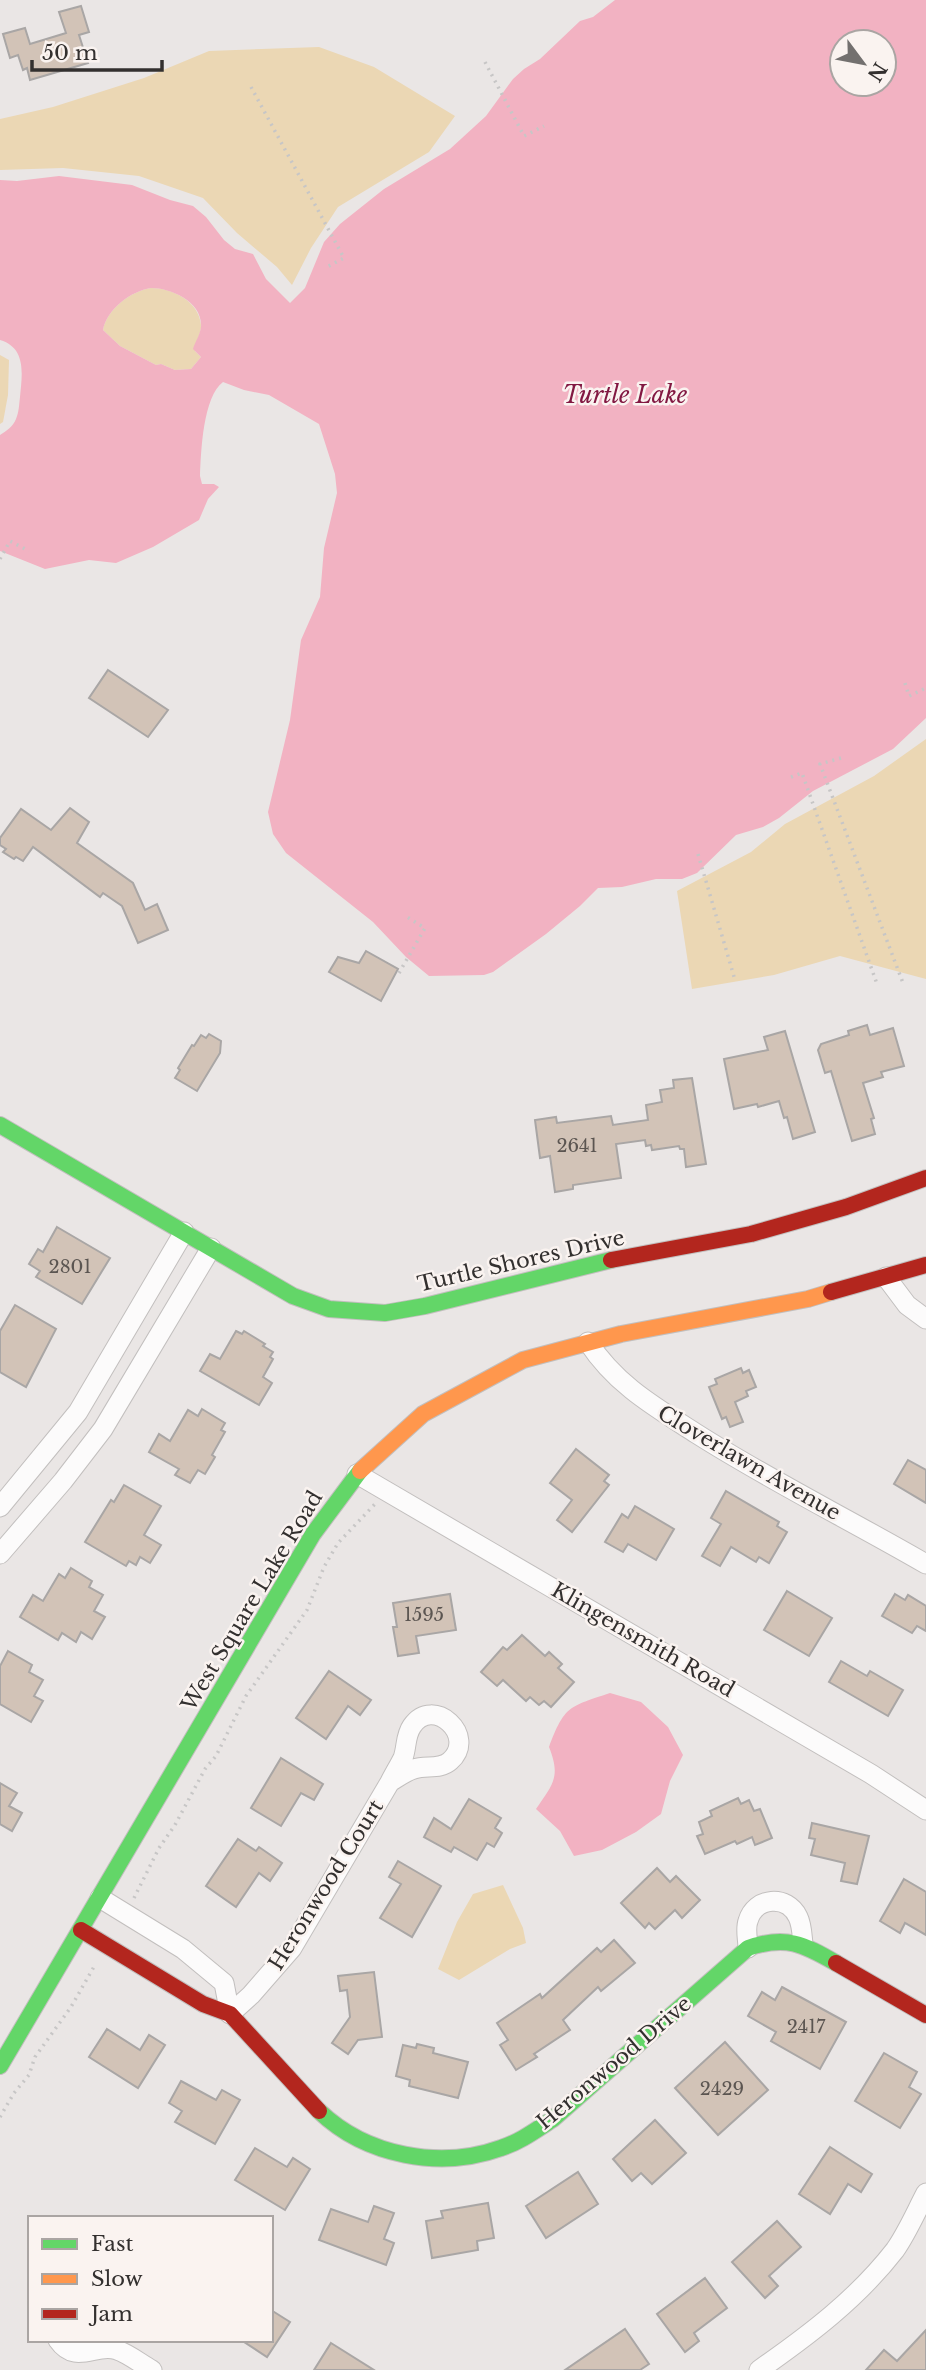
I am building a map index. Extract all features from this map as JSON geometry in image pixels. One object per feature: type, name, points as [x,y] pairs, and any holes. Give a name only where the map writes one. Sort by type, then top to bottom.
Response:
[{"type":"street","name":"Turtle Shores Drive","points":[[0,1125],[264,1280],[310,1303],[347,1312],[385,1313],[425,1306],[599,1262],[751,1234],[833,1211],[926,1178]]},
{"type":"street","points":[[0,1507],[78,1412],[184,1232]]},
{"type":"street","points":[[0,1554],[103,1429],[211,1248]]},
{"type":"street","name":"West Square Lake Road","points":[[0,2066],[313,1534],[357,1474],[384,1447],[423,1414],[523,1360],[588,1342],[808,1299],[926,1265]]},
{"type":"street","points":[[886,1278],[907,1305],[926,1319]]},
{"type":"street","name":"Cloverlawn Avenue","points":[[588,1342],[603,1364],[635,1394],[737,1460],[926,1564]]},
{"type":"street","points":[[78,1412],[103,1429]]},
{"type":"street","name":"Klingensmith Road","points":[[357,1474],[871,1773],[926,1810]]},
{"type":"street","name":"Heronwood Court","points":[[229,2014],[251,1995],[292,1948],[390,1782]]},
{"type":"street","name":"Heronwood Drive","points":[[100,1898],[183,1949],[224,1983],[229,2014]]},
{"type":"street","points":[[803,1944],[798,1916],[781,1902],[771,1900],[761,1903],[746,1924],[748,1948],[775,1941],[803,1944],[926,2015]]},
{"type":"street","name":"Heronwood Drive","points":[[81,1930],[204,2004],[229,2014],[330,2122],[370,2145],[403,2155],[425,2158],[473,2156],[514,2142],[552,2119],[748,1948]]},
{"type":"street","points":[[759,2370],[810,2334],[864,2286],[896,2248],[926,2193]]},
{"type":"street","points":[[60,2342],[66,2349],[74,2352],[113,2344],[152,2370]]},
{"type":"path","points":[[485,62],[524,136],[544,125]]},
{"type":"path","points":[[251,87],[344,258],[325,268]]},
{"type":"path","points":[[0,559],[10,541],[29,551]]},
{"type":"path","points":[[905,683],[909,696],[926,688]]},
{"type":"path","points":[[841,758],[820,764],[903,983]]},
{"type":"path","points":[[791,777],[802,773],[877,984]]},
{"type":"path","points":[[698,854],[735,980]]},
{"type":"path","points":[[399,973],[425,928],[407,917]]},
{"type":"path","points":[[134,1898],[159,1848],[175,1825],[205,1769],[216,1756],[246,1696],[307,1610],[324,1567],[338,1543],[381,1499]]},
{"type":"path","points":[[0,2117],[14,2093],[29,2075],[36,2057],[71,2007],[96,1963]]},
{"type":"shaded area","points":[[319,47],[374,67],[455,116],[429,152],[338,207],[311,248],[292,285],[277,267],[237,233],[203,198],[139,176],[63,168],[0,170],[0,119],[53,107],[144,78],[209,51]]},
{"type":"shaded area","points":[[151,288],[176,293],[190,303],[199,317],[201,328],[195,351],[201,357],[191,369],[175,370],[161,364],[156,365],[120,346],[103,330],[109,315],[121,302]]},
{"type":"shaded area","points":[[0,355],[9,360],[8,395],[3,422],[0,424]]},
{"type":"shaded area","points":[[926,739],[926,979],[840,956],[774,975],[692,989],[677,891],[751,852],[785,824],[874,776]]},
{"type":"shaded area","points":[[503,1885],[523,1928],[526,1943],[510,1949],[459,1980],[438,1969],[457,1922],[473,1894]]},
{"type":"water","name":"Turtle Lake","points":[[615,0],[926,0],[926,718],[893,749],[813,791],[763,827],[736,835],[697,873],[682,879],[656,879],[622,887],[598,888],[546,934],[493,972],[484,975],[429,976],[406,957],[373,922],[286,853],[273,834],[268,812],[290,720],[301,640],[320,597],[324,548],[337,493],[335,474],[319,424],[269,395],[223,382],[216,389],[207,412],[200,476],[202,484],[219,487],[208,499],[199,520],[153,547],[116,563],[89,560],[45,569],[0,551],[0,435],[15,422],[22,371],[15,349],[0,340],[0,180],[17,181],[59,176],[132,185],[193,206],[235,249],[253,254],[266,279],[290,303],[305,288],[324,242],[340,224],[384,189],[450,149],[486,116],[513,79],[540,59],[580,21],[593,17]],"holes":[[[159,289],[184,298],[197,310],[201,327],[193,349],[201,357],[191,369],[175,370],[161,364],[156,365],[120,346],[103,330],[109,315],[121,302],[143,290]]]},
{"type":"water","points":[[610,1693],[641,1702],[668,1727],[683,1755],[670,1781],[661,1814],[636,1832],[602,1850],[574,1856],[560,1831],[536,1809],[547,1793],[555,1773],[549,1747],[560,1723],[570,1710],[585,1701]]},
{"type":"building","points":[[81,6],[89,32],[79,35],[88,63],[30,80],[27,68],[23,70],[18,55],[10,58],[3,34],[25,28],[30,44],[66,33],[59,12]]},
{"type":"building","points":[[108,670],[168,710],[148,737],[89,698]]},
{"type":"building","points":[[70,808],[89,822],[77,843],[133,883],[145,910],[157,904],[168,930],[138,943],[122,906],[103,893],[100,897],[33,847],[23,861],[3,852],[6,849],[0,845],[0,838],[21,809],[51,830]]},
{"type":"building","points":[[366,951],[398,969],[381,1001],[329,972],[338,957],[359,963]]},
{"type":"building","points":[[867,1025],[870,1035],[893,1028],[904,1066],[881,1072],[883,1077],[863,1083],[874,1118],[871,1119],[875,1134],[852,1141],[831,1071],[825,1073],[818,1050],[821,1044],[849,1035],[848,1031]]},
{"type":"building","points":[[785,1031],[815,1132],[793,1139],[779,1101],[758,1107],[757,1104],[734,1109],[724,1059],[768,1050],[764,1037]]},
{"type":"building","points":[[209,1034],[221,1041],[220,1053],[197,1091],[175,1078],[192,1045],[194,1046],[201,1035],[206,1038]]},
{"type":"building","points":[[692,1078],[706,1164],[686,1167],[684,1149],[679,1146],[652,1150],[651,1145],[646,1146],[645,1140],[616,1144],[621,1178],[573,1185],[573,1189],[555,1192],[550,1156],[540,1158],[535,1120],[556,1117],[557,1123],[611,1116],[613,1125],[648,1120],[646,1105],[662,1102],[660,1090],[674,1088],[673,1080]]},
{"type":"building","points":[[57,1227],[110,1258],[82,1304],[36,1277],[40,1271],[29,1264],[38,1249],[43,1252]]},
{"type":"building","points":[[15,1305],[56,1329],[26,1387],[0,1372],[0,1331]]},
{"type":"building","points":[[236,1331],[242,1334],[244,1331],[273,1352],[270,1357],[273,1359],[263,1377],[272,1383],[259,1405],[200,1371],[210,1354],[220,1359]]},
{"type":"building","points":[[741,1368],[743,1373],[749,1370],[756,1387],[746,1391],[748,1396],[735,1402],[743,1422],[730,1427],[726,1417],[722,1419],[709,1387],[717,1384],[715,1379]]},
{"type":"building","points":[[202,1409],[225,1423],[221,1430],[225,1432],[205,1474],[198,1470],[190,1483],[175,1475],[179,1469],[149,1452],[159,1434],[170,1441],[188,1410],[198,1416]]},
{"type":"building","points":[[576,1449],[609,1475],[604,1481],[609,1485],[572,1532],[557,1520],[572,1500],[550,1483]]},
{"type":"building","points":[[908,1460],[926,1470],[926,1503],[894,1484]]},
{"type":"building","points":[[124,1485],[161,1506],[144,1535],[161,1545],[150,1563],[140,1557],[136,1565],[129,1561],[126,1566],[85,1542],[111,1500],[114,1502]]},
{"type":"building","points":[[726,1491],[779,1522],[777,1526],[787,1532],[769,1563],[759,1557],[756,1562],[731,1547],[720,1566],[702,1556],[721,1524],[711,1518]]},
{"type":"building","points":[[635,1506],[674,1529],[656,1560],[628,1544],[623,1552],[605,1542],[622,1514],[628,1518]]},
{"type":"building","points":[[71,1568],[92,1581],[89,1587],[103,1595],[94,1611],[105,1617],[92,1639],[81,1632],[76,1642],[62,1633],[58,1640],[20,1617],[33,1595],[43,1601],[59,1574],[65,1578]]},
{"type":"building","points":[[787,1591],[832,1618],[809,1656],[764,1630]]},
{"type":"building","points":[[450,1594],[456,1630],[416,1636],[419,1653],[398,1656],[393,1627],[397,1627],[393,1603]]},
{"type":"building","points":[[895,1594],[905,1600],[908,1595],[926,1606],[926,1631],[917,1626],[912,1633],[882,1616]]},
{"type":"building","points":[[522,1635],[545,1656],[549,1652],[562,1664],[558,1668],[574,1682],[551,1707],[544,1701],[539,1705],[530,1697],[526,1701],[503,1680],[497,1686],[481,1672],[503,1647],[507,1650]]},
{"type":"building","points":[[8,1651],[32,1665],[29,1672],[43,1680],[34,1696],[43,1701],[31,1722],[0,1704],[0,1666]]},
{"type":"building","points":[[841,1661],[867,1676],[870,1671],[903,1690],[888,1716],[829,1682]]},
{"type":"building","points":[[329,1671],[371,1700],[360,1715],[348,1706],[326,1739],[296,1718]]},
{"type":"building","points":[[281,1758],[323,1784],[314,1800],[301,1793],[281,1826],[251,1808]]},
{"type":"building","points":[[0,1783],[17,1793],[9,1806],[22,1813],[12,1831],[0,1824]]},
{"type":"building","points":[[738,1798],[741,1804],[749,1800],[754,1811],[760,1809],[772,1838],[755,1845],[752,1837],[737,1844],[735,1841],[705,1854],[697,1836],[703,1834],[699,1822],[712,1816],[710,1811]]},
{"type":"building","points":[[469,1799],[501,1818],[495,1828],[502,1833],[494,1847],[487,1843],[477,1860],[454,1847],[451,1852],[424,1837],[434,1818],[451,1829]]},
{"type":"building","points":[[812,1823],[869,1836],[857,1884],[841,1881],[845,1863],[811,1855],[815,1839],[809,1838]]},
{"type":"building","points":[[238,1839],[256,1851],[259,1847],[282,1863],[270,1881],[259,1873],[236,1907],[206,1886]]},
{"type":"building","points":[[398,1861],[441,1886],[412,1937],[380,1918],[401,1884],[389,1877]]},
{"type":"building","points":[[657,1868],[670,1882],[676,1876],[700,1900],[682,1918],[675,1910],[655,1929],[649,1923],[645,1928],[621,1903]]},
{"type":"building","points":[[904,1879],[926,1892],[926,1935],[905,1923],[900,1933],[880,1921]]},
{"type":"building","points":[[614,1940],[635,1963],[601,1991],[598,1987],[563,2020],[570,2030],[534,2054],[537,2057],[516,2070],[500,2045],[508,2040],[497,2023],[540,1994],[542,1998],[597,1948],[601,1952]]},
{"type":"building","points":[[374,1972],[382,2037],[358,2040],[348,2054],[332,2043],[350,2017],[347,1990],[340,1991],[338,1976]]},
{"type":"building","points":[[782,1987],[846,2022],[820,2069],[771,2041],[776,2032],[748,2016],[762,1992],[775,2000]]},
{"type":"building","points":[[107,2029],[140,2050],[149,2035],[165,2045],[138,2088],[89,2057]]},
{"type":"building","points":[[725,2042],[768,2090],[718,2135],[675,2088]]},
{"type":"building","points":[[417,2044],[434,2048],[433,2053],[468,2062],[458,2098],[409,2086],[410,2080],[396,2076],[403,2045],[416,2048]]},
{"type":"building","points":[[884,2053],[917,2072],[909,2087],[921,2094],[900,2128],[855,2101]]},
{"type":"building","points":[[181,2081],[216,2100],[222,2090],[240,2100],[215,2144],[175,2122],[182,2111],[169,2103]]},
{"type":"building","points":[[655,2120],[686,2153],[652,2184],[641,2173],[632,2181],[613,2159]]},
{"type":"building","points":[[830,2147],[872,2174],[861,2192],[848,2184],[830,2214],[799,2194]]},
{"type":"building","points":[[255,2148],[287,2167],[293,2158],[310,2169],[285,2210],[235,2180]]},
{"type":"building","points":[[578,2172],[598,2204],[546,2238],[526,2206]]},
{"type":"building","points":[[488,2203],[494,2238],[477,2241],[478,2250],[432,2258],[426,2221],[443,2218],[441,2211]]},
{"type":"building","points":[[374,2206],[394,2213],[384,2239],[394,2243],[386,2265],[319,2240],[331,2209],[368,2222]]},
{"type":"building","points":[[777,2221],[801,2247],[769,2276],[778,2286],[765,2298],[732,2262]]},
{"type":"building","points":[[705,2278],[727,2308],[694,2333],[699,2341],[685,2352],[657,2314]]},
{"type":"building","points":[[273,2311],[290,2322],[267,2357],[244,2342],[273,2342]]},
{"type":"building","points":[[625,2329],[649,2364],[640,2370],[565,2370]]},
{"type":"building","points":[[926,2330],[926,2370],[866,2370],[884,2350],[897,2361]]},
{"type":"building","points":[[331,2343],[374,2370],[314,2370]]},
{"type":"traffic: fast","points":[[0,1125],[293,1296],[329,1309],[385,1313],[425,1306],[611,1260]]},
{"type":"traffic: fast","points":[[0,2066],[313,1534],[360,1471]]},
{"type":"traffic: fast","points":[[319,2111],[359,2139],[405,2155],[429,2158],[478,2155],[521,2139],[553,2119],[748,1948],[784,1942],[804,1946],[836,1963]]},
{"type":"traffic: slow","points":[[360,1471],[423,1414],[523,1360],[621,1334],[808,1299],[831,1292]]},
{"type":"traffic: jam","points":[[611,1260],[751,1234],[846,1207],[926,1178]]},
{"type":"traffic: jam","points":[[831,1292],[926,1265]]},
{"type":"traffic: jam","points":[[81,1930],[203,2004],[230,2014],[319,2111]]},
{"type":"traffic: jam","points":[[836,1963],[926,2015]]}]
